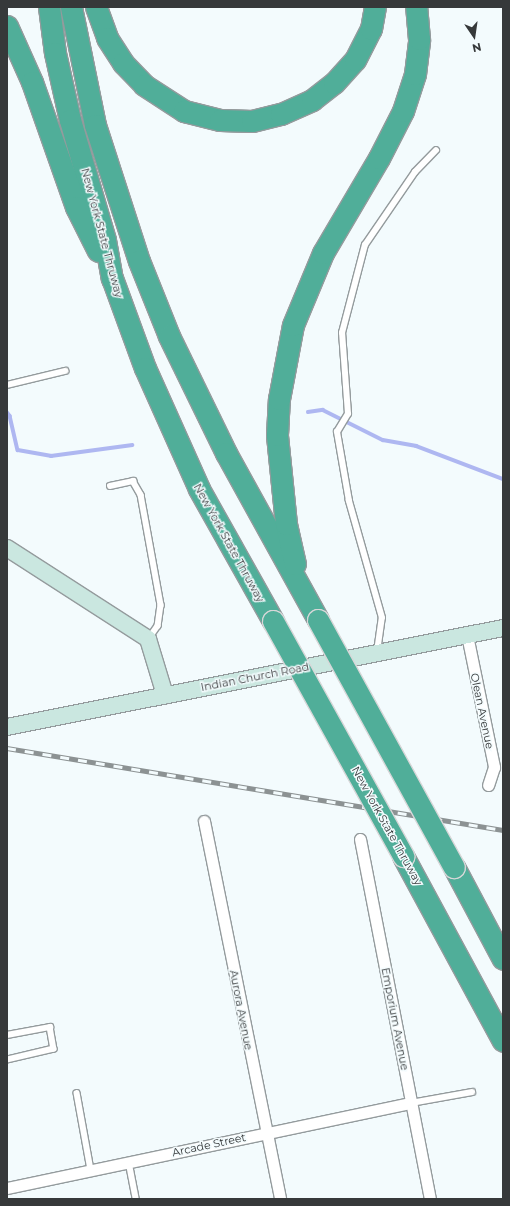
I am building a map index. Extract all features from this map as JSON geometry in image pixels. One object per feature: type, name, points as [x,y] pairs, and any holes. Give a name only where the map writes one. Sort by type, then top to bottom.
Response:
[{"type":"highway","name":"New York State Thruway","points":[[49,7],[55,53],[70,120],[105,240],[112,278],[145,368],[199,489],[403,856],[503,1041]]},
{"type":"highway","points":[[71,7],[95,125],[145,274],[169,336],[198,396],[318,620],[503,959]]},
{"type":"highway","points":[[96,7],[107,38],[123,63],[144,85],[184,110],[220,120],[252,120],[281,114],[312,100],[334,83],[355,60],[371,29],[375,7]]},
{"type":"highway","points":[[303,591],[286,524],[277,435],[279,399],[286,360],[293,324],[323,253],[379,158],[403,111],[415,74],[418,39],[416,7]]},
{"type":"highway","points":[[7,26],[32,82],[76,207],[112,278]]},
{"type":"street","points":[[7,548],[148,640],[164,695]]},
{"type":"street","name":"Indian Church Road","points":[[7,727],[503,628]]},
{"type":"street","name":"Olean Avenue","points":[[467,635],[494,768],[488,785]]},
{"type":"street","name":"Aurora Avenue","points":[[204,821],[280,1199]]},
{"type":"street","name":"Emporium Avenue","points":[[360,839],[430,1199]]},
{"type":"street","name":"Arcade Street","points":[[7,1188],[266,1132],[411,1103]]},
{"type":"lane","points":[[377,652],[382,618],[349,501],[337,432],[348,414],[342,333],[366,245],[415,172],[436,150]]},
{"type":"lane","points":[[7,385],[65,370]]},
{"type":"lane","points":[[110,486],[133,481],[141,495],[162,605],[158,626],[148,640]]},
{"type":"lane","points":[[7,1035],[50,1026],[54,1049],[7,1060]]},
{"type":"lane","points":[[411,1103],[472,1092]]},
{"type":"lane","points":[[77,1093],[91,1170]]},
{"type":"lane","points":[[129,1162],[136,1199]]},
{"type":"waterway","points":[[308,412],[323,410],[383,440],[416,446],[503,479]]},
{"type":"waterway","points":[[7,412],[10,416],[18,450],[51,456],[132,445]]},
{"type":"railway","points":[[7,748],[503,830]]}]
